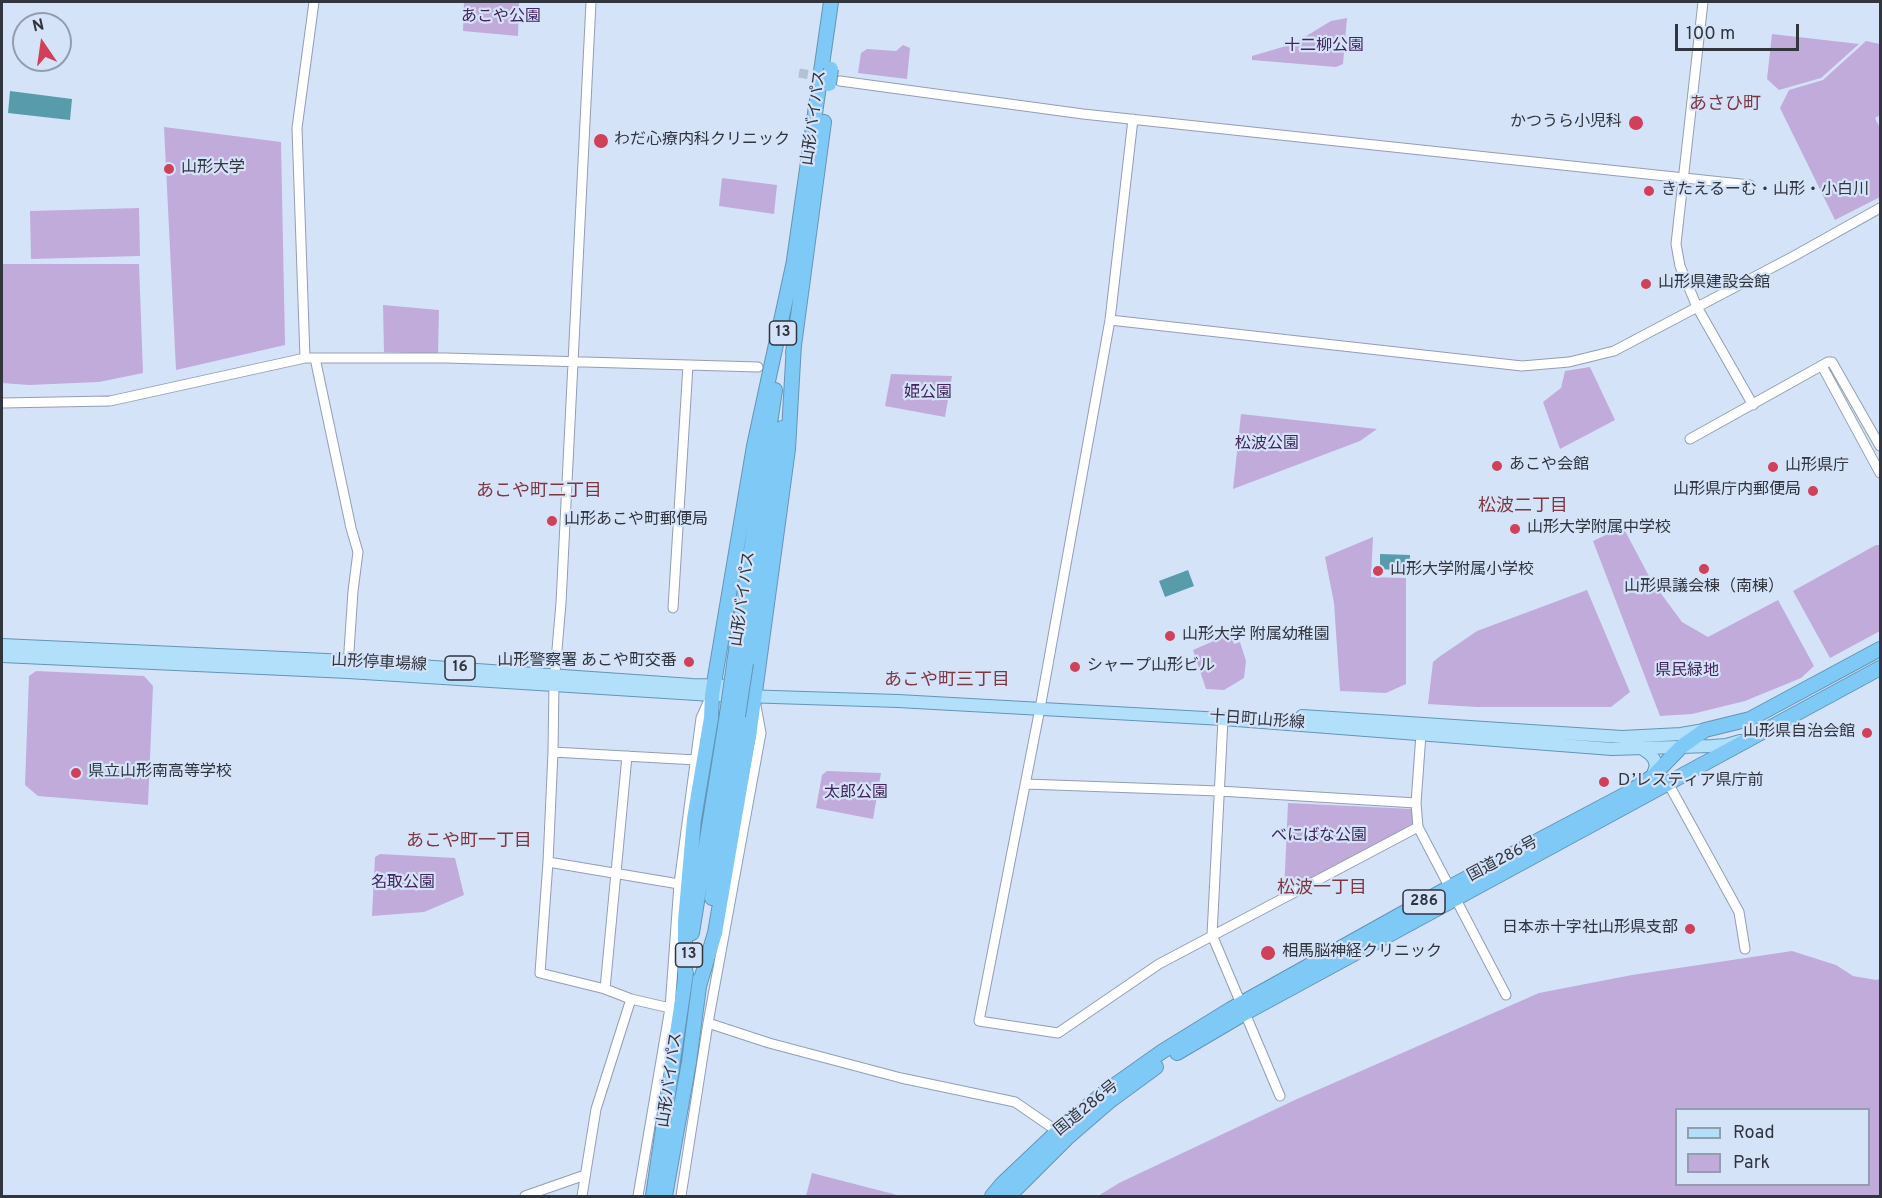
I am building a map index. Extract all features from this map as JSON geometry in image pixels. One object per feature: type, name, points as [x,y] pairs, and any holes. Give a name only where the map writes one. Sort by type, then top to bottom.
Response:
[{"type":"highway","name":"山形バイパス","points":[[740,664],[831,2]]},
{"type":"highway","name":"山形バイパス","points":[[664,1172],[685,980],[794,344],[834,82],[831,69],[840,2]]},
{"type":"highway","points":[[685,980],[685,921],[694,819],[711,718],[713,689],[754,446],[794,261]]},
{"type":"highway","points":[[699,986],[715,933],[750,729],[789,449],[794,344]]},
{"type":"highway","name":"国道286号","points":[[992,1197],[1002,1184],[1063,1135],[1167,1059],[1243,1009],[1628,793],[1652,777],[1681,747],[1706,730],[1750,719],[1881,649]]},
{"type":"highway","name":"国道286号","points":[[1453,892],[1668,783],[1881,668]]},
{"type":"highway","name":"山形バイパス","points":[[652,1197],[664,1172],[689,1062],[732,715]]},
{"type":"highway","name":"国道286号","points":[[1009,1197],[1063,1135]]},
{"type":"highway","points":[[664,1172],[666,1197]]},
{"type":"main road","name":"山形停車場線","points":[[2,645],[755,691]]},
{"type":"main road","name":"山形停車場線","points":[[2,656],[348,667]]},
{"type":"main road","name":"十日町山形線","points":[[755,691],[1393,722],[1622,737],[1681,734],[1706,730]]},
{"type":"main road","name":"十日町山形線","points":[[1041,705],[1612,749],[1726,745],[1758,735]]},
{"type":"main road","points":[[1640,747],[1654,759],[1656,766],[1652,777]]},
{"type":"street","points":[[305,358],[297,128],[314,2]]},
{"type":"street","points":[[591,2],[561,593],[554,679],[548,862],[540,974],[605,989],[631,999],[670,1008]]},
{"type":"street","points":[[1703,2],[1676,244],[1680,266],[1697,307],[1753,405]]},
{"type":"street","points":[[834,82],[1133,120],[1750,185]]},
{"type":"street","points":[[1133,120],[1110,320],[1041,705],[979,1021],[1058,1033],[1159,964],[1418,827]]},
{"type":"street","points":[[1110,320],[1522,366],[1569,362],[1614,351],[1881,208]]},
{"type":"street","points":[[2,403],[110,401],[305,358],[423,358],[758,367]]},
{"type":"street","points":[[315,358],[358,552],[348,667]]},
{"type":"street","points":[[1690,439],[1830,362],[1835,364],[1881,446]]},
{"type":"street","points":[[674,608],[688,365]]},
{"type":"street","points":[[1822,366],[1881,473]]},
{"type":"street","points":[[638,1197],[670,1008],[679,884],[700,718],[713,689]]},
{"type":"street","points":[[681,1197],[708,1023],[761,733],[755,691]]},
{"type":"street","points":[[1222,719],[1212,934],[1280,1096]]},
{"type":"street","points":[[1421,734],[1416,803],[1418,827],[1506,995]]},
{"type":"street","points":[[553,752],[696,760]]},
{"type":"street","points":[[605,989],[627,756]]},
{"type":"street","points":[[1668,783],[1739,912],[1745,949]]},
{"type":"street","points":[[1026,784],[1219,791],[1416,803]]},
{"type":"street","points":[[548,862],[679,884]]},
{"type":"street","points":[[582,1197],[596,1109],[631,999]]},
{"type":"street","points":[[708,1023],[769,1043],[879,1072],[1015,1102],[1063,1135]]},
{"type":"street","points":[[525,1197],[585,1175]]},
{"type":"green space","name":"あこや公園","points":[[464,2],[519,2],[518,36],[463,31]]},
{"type":"green space","name":"十二柳公園","points":[[1347,18],[1343,64],[1336,67],[1252,60],[1252,56],[1293,44],[1331,21]]},
{"type":"green space","points":[[1772,34],[1859,44],[1821,78],[1779,90],[1767,79]]},
{"type":"green space","points":[[1866,41],[1880,44],[1880,115],[1875,118],[1880,128],[1880,197],[1835,220],[1780,108],[1789,90],[1823,80]]},
{"type":"green space","points":[[903,45],[910,48],[907,79],[858,73],[861,53],[867,49],[896,51]]},
{"type":"green space","points":[[164,127],[281,142],[285,345],[176,370]]},
{"type":"green space","points":[[722,178],[777,185],[774,214],[719,206]]},
{"type":"green space","points":[[139,208],[140,256],[31,259],[30,211]]},
{"type":"green space","points":[[2,264],[139,264],[143,373],[99,382],[29,385],[2,383]]},
{"type":"green space","points":[[383,305],[439,310],[438,354],[384,352]]},
{"type":"green space","points":[[1590,367],[1615,420],[1560,449],[1543,402],[1561,388],[1565,371]]},
{"type":"green space","name":"姫公園","points":[[891,374],[952,376],[945,417],[885,406]]},
{"type":"green space","name":"松波公園","points":[[1241,414],[1377,429],[1360,441],[1233,489]]},
{"type":"green space","name":"県民緑地","points":[[1623,527],[1651,580],[1682,622],[1708,637],[1778,600],[1814,666],[1801,678],[1745,701],[1692,714],[1660,716],[1593,541]]},
{"type":"green space","points":[[1373,537],[1371,577],[1406,578],[1406,684],[1386,693],[1340,691],[1334,603],[1325,557]]},
{"type":"green space","points":[[1876,545],[1880,545],[1880,631],[1830,658],[1793,591]]},
{"type":"green space","points":[[1587,590],[1630,692],[1611,707],[1477,707],[1428,704],[1433,662],[1439,657],[1477,631]]},
{"type":"green space","points":[[1228,628],[1234,644],[1240,642],[1246,661],[1244,678],[1224,690],[1206,689],[1193,650],[1216,640]]},
{"type":"green space","points":[[36,671],[144,676],[153,686],[148,805],[38,796],[25,785],[29,676]]},
{"type":"green space","name":"太郎公園","points":[[827,771],[881,773],[873,819],[816,808],[822,775]]},
{"type":"green space","name":"べにばな公園","points":[[1288,803],[1412,809],[1413,824],[1284,893]]},
{"type":"green space","name":"名取公園","points":[[380,854],[455,858],[464,895],[424,912],[372,916],[375,857]]},
{"type":"green space","points":[[1792,951],[1836,965],[1853,976],[1880,979],[1880,1196],[1098,1196],[1119,1183],[1297,1099],[1539,993],[1632,975]]},
{"type":"green space","points":[[812,1173],[901,1196],[806,1196]]},
{"type":"water","points":[[10,91],[72,99],[70,120],[8,113]]},
{"type":"water","points":[[1380,554],[1410,555],[1410,571],[1380,569]]},
{"type":"water","points":[[1188,570],[1194,586],[1165,597],[1159,581]]},
{"type":"tunnel","points":[[799,73],[823,77]]},
{"type":"place","name":"かつうら小児科","points":[[1636,123]]},
{"type":"place","name":"わだ心療内科クリニック","points":[[601,141]]},
{"type":"place","name":"山形大学","points":[[169,169]]},
{"type":"place","name":"きたえるーむ・山形・小白川","points":[[1649,191]]},
{"type":"place","name":"山形県建設会館","points":[[1646,284]]},
{"type":"place","name":"あこや会館","points":[[1497,466]]},
{"type":"place","name":"山形県庁","points":[[1773,467]]},
{"type":"place","name":"山形県庁内郵便局","points":[[1813,491]]},
{"type":"place","name":"山形あこや町郵便局","points":[[552,521]]},
{"type":"place","name":"山形大学附属中学校","points":[[1515,529]]},
{"type":"place","name":"山形県議会棟（南棟）","points":[[1704,569]]},
{"type":"place","name":"山形大学附属小学校","points":[[1378,571]]},
{"type":"place","name":"山形大学 附属幼稚園","points":[[1170,636]]},
{"type":"place","name":"山形警察署 あこや町交番","points":[[689,662]]},
{"type":"place","name":"シャープ山形ビル","points":[[1075,667]]},
{"type":"place","name":"山形県自治会館","points":[[1867,733]]},
{"type":"place","name":"県立山形南高等学校","points":[[76,773]]},
{"type":"place","name":"Ｄ’レスティア県庁前","points":[[1604,782]]},
{"type":"place","name":"日本赤十字社山形県支部","points":[[1690,929]]},
{"type":"place","name":"相馬脳神経クリニック","points":[[1268,953]]},
{"type":"district","name":"あさひ町","points":[[1725,105]]},
{"type":"district","name":"あこや町二丁目","points":[[539,492]]},
{"type":"district","name":"松波二丁目","points":[[1523,507]]},
{"type":"district","name":"あこや町三丁目","points":[[947,681]]},
{"type":"district","name":"あこや町一丁目","points":[[469,842]]},
{"type":"district","name":"松波一丁目","points":[[1322,889]]}]
